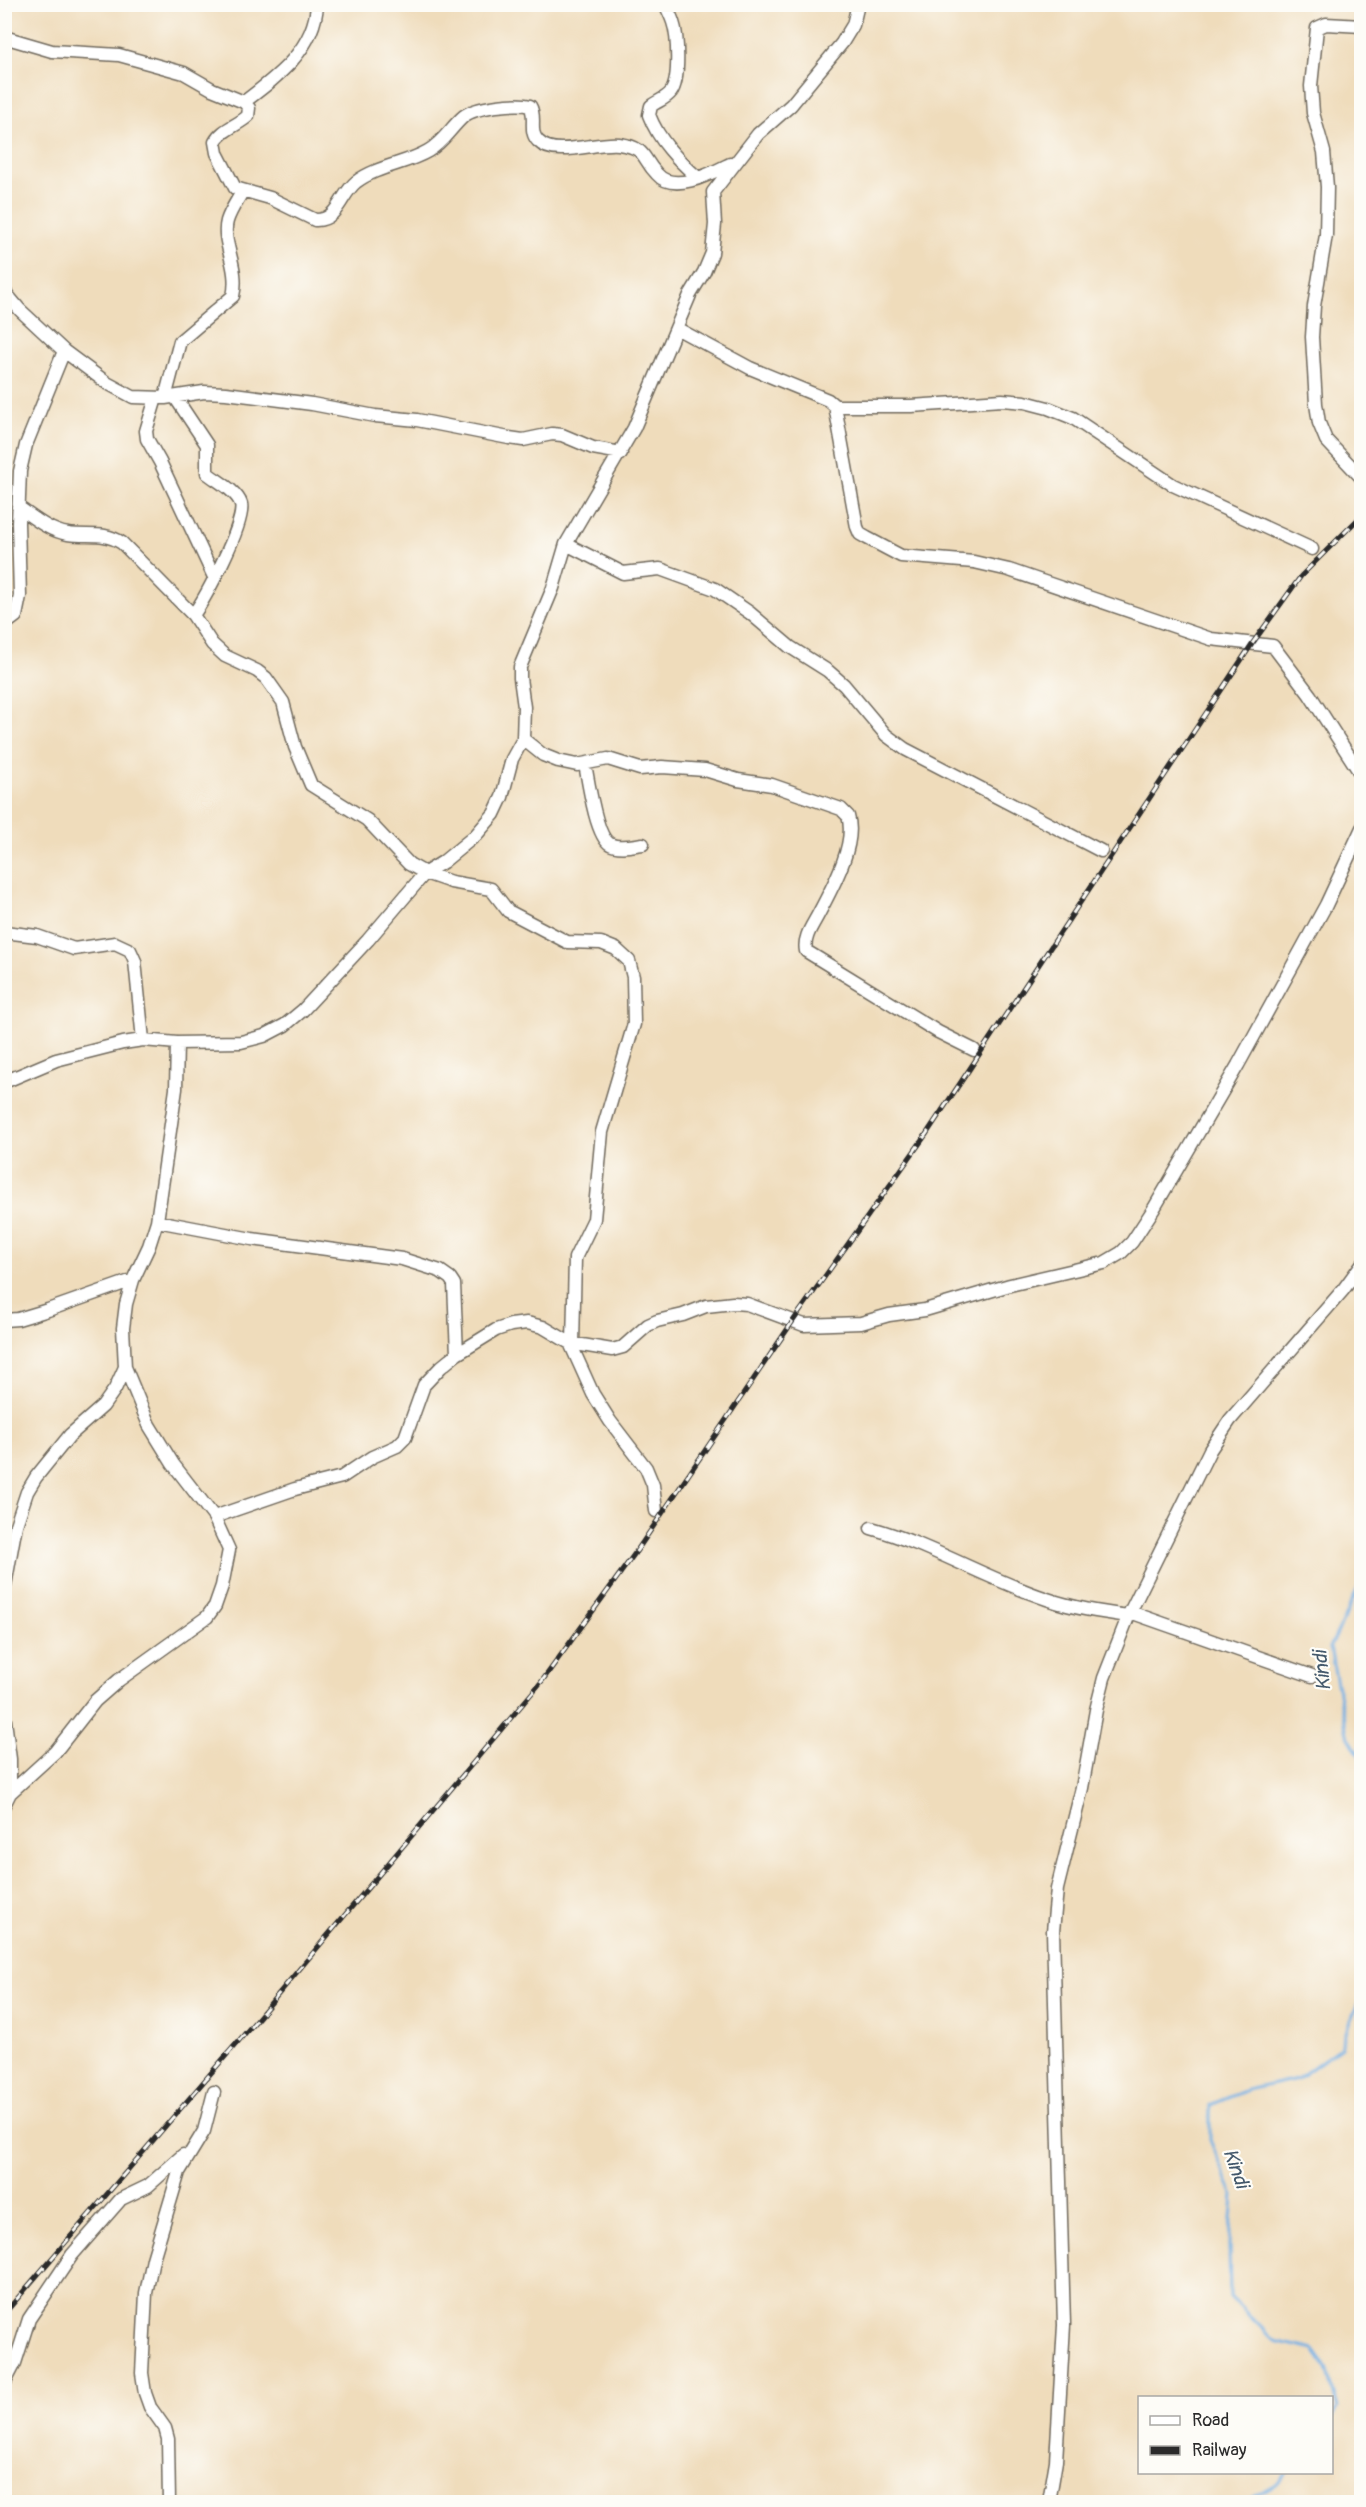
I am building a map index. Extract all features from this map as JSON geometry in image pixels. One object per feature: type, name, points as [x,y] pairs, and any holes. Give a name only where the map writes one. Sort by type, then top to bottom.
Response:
[{"type":"street","points":[[244,102],[305,47],[313,28],[317,4]]},
{"type":"street","points":[[665,4],[676,35],[674,83],[672,91],[651,106],[649,115],[661,137],[679,161],[698,178]]},
{"type":"street","points":[[4,1082],[56,1060],[93,1049],[143,1040],[177,1043],[241,1042],[264,1036],[285,1025],[303,1010],[368,940],[425,873],[443,862],[476,835],[494,814],[502,797],[512,759],[523,739],[524,707],[520,667],[553,588],[566,544],[621,453],[712,253],[715,230],[713,192],[758,134],[791,105],[842,43],[853,25],[858,4]]},
{"type":"street","points":[[1362,27],[1326,24],[1317,28],[1311,86],[1313,113],[1324,152],[1327,186],[1326,235],[1314,306],[1312,338],[1316,404],[1319,423],[1326,440],[1362,478]]},
{"type":"street","points":[[4,37],[52,51],[119,55],[184,73],[212,89],[227,93],[244,102],[249,108],[248,116],[239,124],[219,134],[215,142],[217,153],[230,181],[242,192],[270,198],[305,217],[322,220],[329,217],[356,182],[427,152],[440,143],[464,116],[472,111],[512,104],[530,106],[534,111],[533,134],[538,142],[563,149],[612,143],[628,145],[640,151],[656,173],[662,179],[670,182],[698,178],[737,160]]},
{"type":"street","points":[[214,577],[147,439],[146,430],[165,398],[180,341],[233,296],[236,285],[235,269],[226,230],[227,221],[242,192]]},
{"type":"street","points":[[4,291],[64,351],[123,394],[134,398],[165,398],[204,392],[273,399],[375,416],[417,420],[522,440],[552,434],[562,435],[593,448],[621,453]]},
{"type":"street","points":[[676,328],[750,368],[828,400],[835,406],[860,534],[901,556],[974,562],[1009,570],[1211,639],[1273,646],[1310,696],[1362,776]]},
{"type":"street","points":[[4,625],[16,616],[19,608],[20,471],[26,445],[64,351]]},
{"type":"street","points":[[165,398],[207,445],[207,472],[236,495],[241,502],[240,519],[206,597],[193,615]]},
{"type":"street","points":[[835,406],[911,406],[1002,400],[1025,402],[1048,408],[1073,418],[1173,485],[1312,549]]},
{"type":"street","points":[[18,507],[50,529],[68,534],[113,537],[122,543],[193,615],[212,644],[225,656],[257,671],[266,678],[283,702],[295,747],[311,785],[367,820],[409,864],[425,873],[451,882],[491,889],[508,910],[520,919],[567,942],[609,946],[624,955],[628,961],[633,977],[634,1024],[602,1132],[594,1219],[574,1258],[571,1344],[598,1403],[646,1468],[653,1485],[656,1511]]},
{"type":"street","points":[[566,544],[623,573],[660,569],[715,589],[750,613],[790,647],[828,671],[844,685],[886,735],[905,749],[1101,851]]},
{"type":"street","points":[[523,739],[543,755],[576,765],[608,759],[640,769],[662,767],[705,770],[738,780],[772,785],[841,809],[848,816],[851,837],[833,887],[807,936],[806,951],[938,1032],[974,1050]]},
{"type":"street","points":[[585,764],[592,796],[606,839],[610,844],[620,846],[643,844]]},
{"type":"street","points":[[213,1517],[295,1489],[342,1477],[372,1457],[398,1446],[405,1438],[424,1385],[457,1354],[496,1330],[527,1323],[543,1328],[571,1344],[612,1350],[632,1342],[648,1325],[657,1321],[683,1315],[706,1306],[733,1302],[747,1304],[804,1325],[861,1323],[889,1315],[925,1310],[1010,1285],[1104,1263],[1121,1253],[1132,1242],[1153,1210],[1238,1065],[1326,905],[1362,828]]},
{"type":"street","points":[[4,932],[37,936],[74,949],[105,943],[123,945],[130,950],[135,961],[143,1040]]},
{"type":"street","points":[[4,1805],[10,1793],[55,1752],[95,1701],[119,1680],[207,1617],[215,1606],[222,1586],[229,1550],[213,1517],[159,1444],[125,1367],[123,1329],[132,1280],[149,1246],[158,1221],[175,1099],[177,1043]]},
{"type":"street","points":[[158,1221],[252,1239],[402,1258],[440,1271],[454,1284],[457,1299],[457,1354]]},
{"type":"street","points":[[1049,2502],[1056,2461],[1064,2325],[1053,1931],[1057,1889],[1082,1788],[1104,1678],[1129,1614],[1210,1450],[1230,1420],[1344,1290],[1362,1264]]},
{"type":"street","points":[[4,1320],[18,1319],[48,1310],[132,1280]]},
{"type":"street","points":[[4,1591],[15,1525],[32,1484],[70,1434],[103,1406],[115,1389],[125,1367]]},
{"type":"street","points":[[871,1528],[903,1537],[1046,1599],[1082,1609],[1129,1614],[1312,1676]]},
{"type":"street","points":[[4,1713],[10,1759],[10,1793]]},
{"type":"street","points":[[169,2502],[168,2439],[165,2428],[150,2407],[142,2373],[146,2293],[153,2259],[179,2172],[204,2131],[214,2092]]},
{"type":"street","points":[[4,2396],[6,2383],[29,2319],[72,2255],[121,2199],[148,2186],[168,2170],[204,2131]]},
{"type":"waterway","name":"Kindi","points":[[1362,1580],[1330,1648],[1347,1734],[1362,1760]]},
{"type":"waterway","name":"Kindi","points":[[1333,2418],[1338,2409],[1327,2368],[1314,2350],[1275,2341],[1230,2297],[1229,2244],[1233,2194],[1210,2140],[1210,2105],[1247,2090],[1297,2079],[1341,2047],[1350,2020],[1362,1997]]},
{"type":"waterway","name":"Kindi","points":[[1244,2502],[1279,2482],[1285,2474]]},
{"type":"railway","points":[[4,2314],[254,2023],[542,1681],[638,1549],[793,1321],[925,1136],[1252,644],[1301,576],[1362,515]]}]
